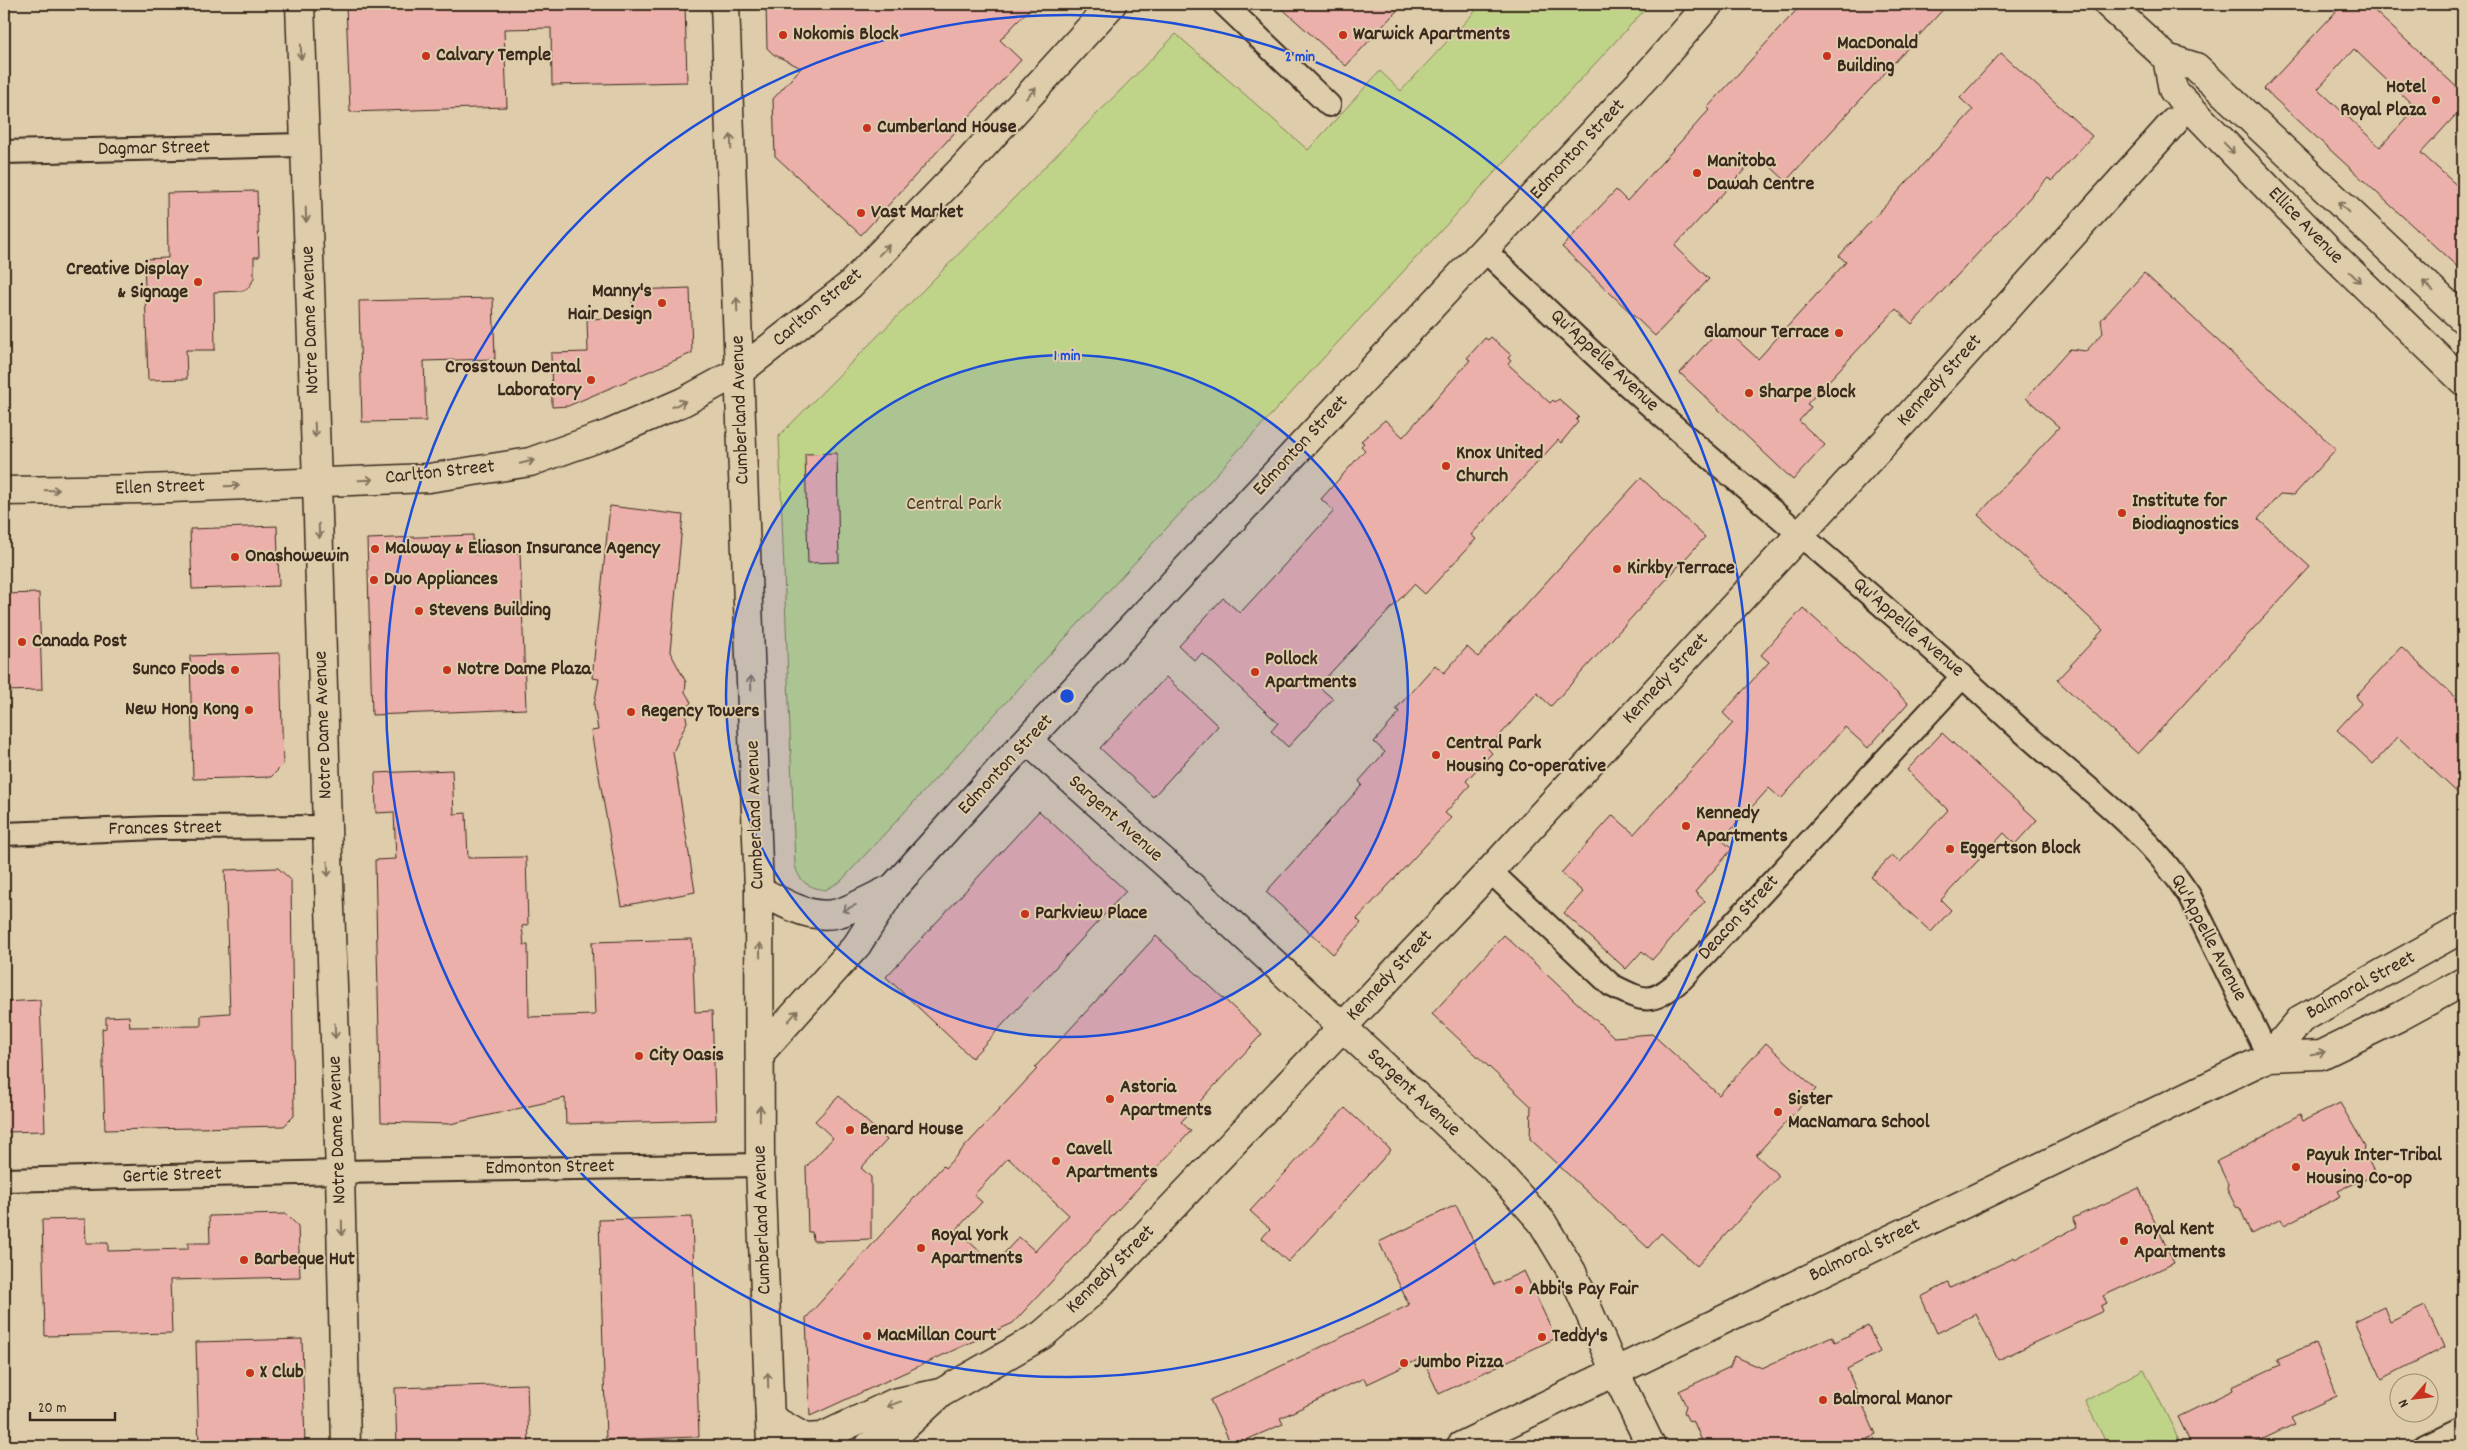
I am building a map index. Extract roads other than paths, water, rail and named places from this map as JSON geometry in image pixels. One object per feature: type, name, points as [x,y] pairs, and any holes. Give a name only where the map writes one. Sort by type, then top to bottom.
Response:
[{"type":"main road","name":"Notre Dame Avenue","points":[[300,4],[303,145],[317,482],[340,1172],[346,1446]]},
{"type":"main road","name":"Cumberland Avenue","points":[[725,4],[759,890],[760,1165],[771,1446]]},
{"type":"main road","name":"Carlton Street","points":[[317,482],[430,478],[530,462],[609,434],[683,402],[740,371],[850,285],[965,166],[1112,4]]},
{"type":"main road","name":"Edmonton Street","points":[[893,888],[1649,73],[1709,4]]},
{"type":"main road","name":"Ellice Avenue","points":[[2108,4],[2167,58],[2196,67],[2463,319]]},
{"type":"main road","name":"Ellice Avenue","points":[[2167,58],[2174,90],[2185,117],[2329,251],[2463,381]]},
{"type":"main road","name":"Kennedy Street","points":[[869,1446],[903,1428],[941,1393],[1036,1339],[1091,1293],[1490,870],[2185,117],[2219,88]]},
{"type":"main road","name":"Ellen Street","points":[[4,491],[317,482]]},
{"type":"main road","name":"Sargent Avenue","points":[[1028,741],[1192,887],[1495,1170],[1542,1222],[1572,1272],[1615,1372],[1651,1446]]},
{"type":"main road","points":[[759,890],[790,908],[824,915],[846,911],[893,888]]},
{"type":"main road","points":[[761,1052],[857,945],[893,888]]},
{"type":"main road","name":"Balmoral Street","points":[[1461,1446],[2269,1057],[2302,1019],[2463,928]]},
{"type":"main road","name":"Balmoral Street","points":[[2269,1057],[2320,1055],[2399,1017],[2463,982]]},
{"type":"main road","name":"Kennedy Street","points":[[770,1418],[805,1438],[822,1437],[894,1403],[941,1393]]},
{"type":"street","points":[[1224,4],[1329,105]]},
{"type":"street","name":"Dagmar Street","points":[[4,152],[303,145]]},
{"type":"street","name":"Qu'Appelle Avenue","points":[[1484,250],[1644,400],[1963,676],[2148,843],[2175,873],[2189,895],[2269,1057]]},
{"type":"street","name":"Deacon Street","points":[[1490,870],[1611,986],[1630,995],[1649,1000],[1665,993],[1683,978],[1963,676]]},
{"type":"street","name":"Frances Street","points":[[4,834],[159,828],[327,827]]},
{"type":"street","name":"Edmonton Street","points":[[340,1172],[760,1165]]},
{"type":"street","name":"Gertie Street","points":[[4,1180],[340,1172]]},
{"type":"street","points":[[2426,1446],[2463,1428]]},
{"type":"place","name":"Nokomis Block","points":[[783,35]]},
{"type":"place","name":"Warwick Apartments","points":[[1343,35]]},
{"type":"place","name":"Calvary Temple","points":[[426,56]]},
{"type":"place","name":"MacDonald Building","points":[[1827,56]]},
{"type":"place","name":"Hotel Royal Plaza","points":[[2436,100]]},
{"type":"place","name":"Cumberland House","points":[[867,128]]},
{"type":"place","name":"Manitoba Dawah Centre","points":[[1697,173]]},
{"type":"place","name":"Vast Market","points":[[861,213]]},
{"type":"place","name":"Creative Display & Signage","points":[[198,282]]},
{"type":"place","name":"Manny's Hair Design","points":[[662,303]]},
{"type":"place","name":"Glamour Terrace","points":[[1839,333]]},
{"type":"place","name":"Crosstown Dental Laboratory","points":[[591,380]]},
{"type":"place","name":"Sharpe Block","points":[[1749,393]]},
{"type":"place","name":"Knox United Church","points":[[1446,466]]},
{"type":"place","name":"Institute for Biodiagnostics","points":[[2122,513]]},
{"type":"place","name":"Maloway & Eliason Insurance Agency","points":[[375,549]]},
{"type":"place","name":"Onashowewin","points":[[235,557]]},
{"type":"place","name":"Kirkby Terrace","points":[[1617,569]]},
{"type":"place","name":"Duo Appliances","points":[[374,580]]},
{"type":"place","name":"Stevens Building","points":[[419,611]]},
{"type":"place","name":"Canada Post","points":[[22,642]]},
{"type":"place","name":"Sunco Foods","points":[[235,670]]},
{"type":"place","name":"Notre Dame Plaza","points":[[447,670]]},
{"type":"place","name":"Pollock Apartments","points":[[1255,672]]},
{"type":"place","name":"New Hong Kong","points":[[249,710]]},
{"type":"place","name":"Regency Towers","points":[[631,712]]},
{"type":"place","name":"Central Park Housing Co-operative","points":[[1436,755]]},
{"type":"place","name":"Kennedy Apartments","points":[[1686,826]]},
{"type":"place","name":"Eggertson Block","points":[[1950,849]]},
{"type":"place","name":"Parkview Place","points":[[1025,914]]},
{"type":"place","name":"City Oasis","points":[[639,1056]]},
{"type":"place","name":"Astoria Apartments","points":[[1110,1099]]},
{"type":"place","name":"Sister MacNamara School","points":[[1778,1112]]},
{"type":"place","name":"Benard House","points":[[850,1130]]},
{"type":"place","name":"Cavell Apartments","points":[[1056,1161]]},
{"type":"place","name":"Payuk Inter-Tribal Housing Co-op","points":[[2296,1167]]},
{"type":"place","name":"Royal Kent Apartments","points":[[2124,1241]]},
{"type":"place","name":"Royal York Apartments","points":[[921,1248]]},
{"type":"place","name":"Barbeque Hut","points":[[244,1260]]},
{"type":"place","name":"Abbi's Pay Fair","points":[[1519,1290]]},
{"type":"place","name":"MacMillan Court","points":[[867,1336]]},
{"type":"place","name":"Teddy's","points":[[1542,1337]]},
{"type":"place","name":"Jumbo Pizza","points":[[1404,1363]]},
{"type":"place","name":"X Club","points":[[250,1373]]},
{"type":"place","name":"Balmoral Manor","points":[[1823,1400]]},
{"type":"park label","name":"Central Park","points":[[954,505]]}]
